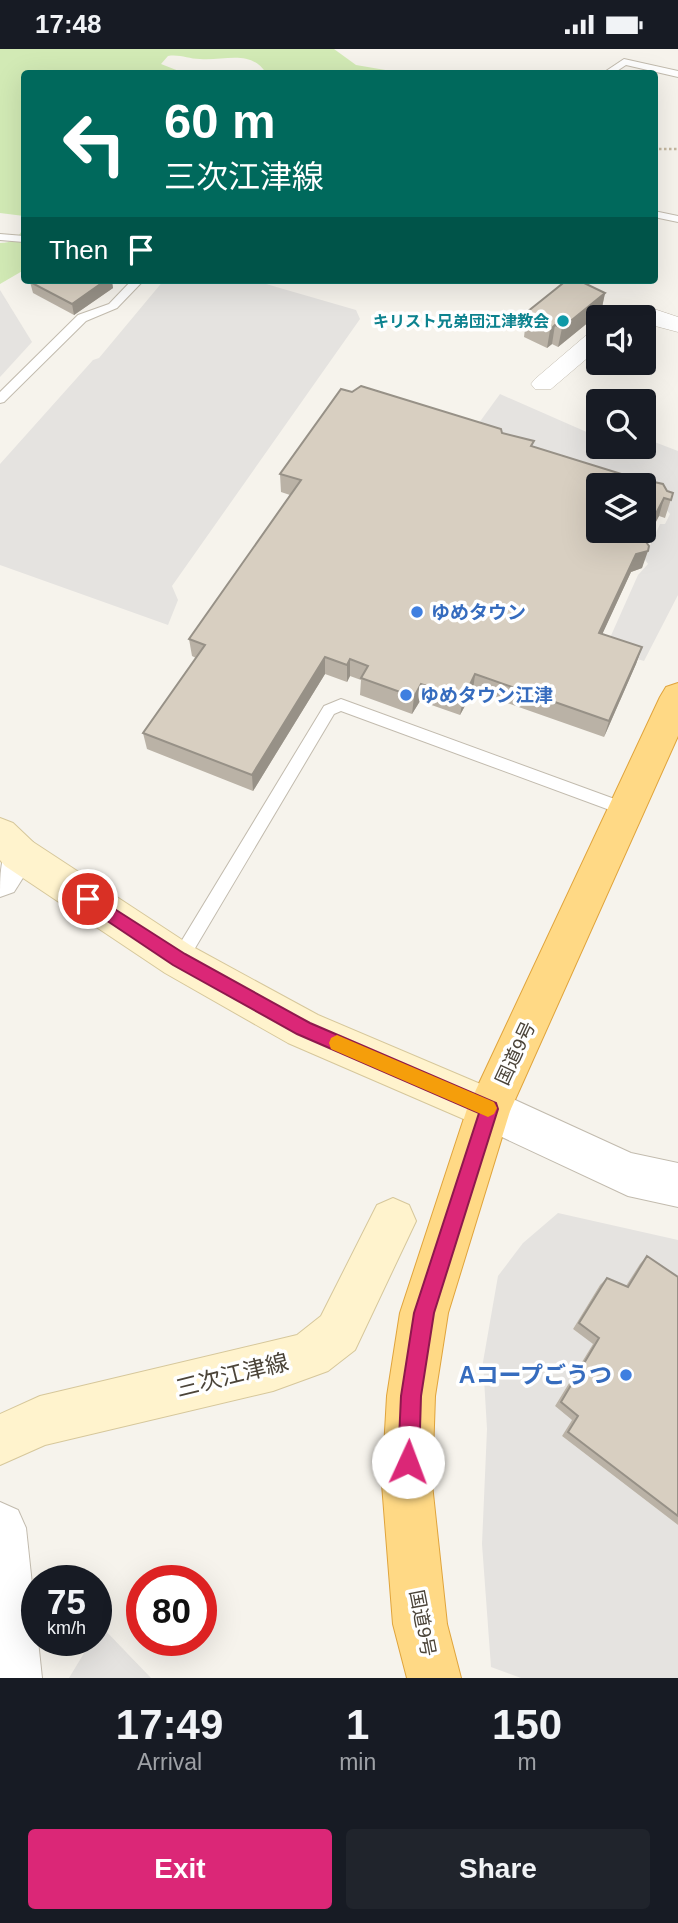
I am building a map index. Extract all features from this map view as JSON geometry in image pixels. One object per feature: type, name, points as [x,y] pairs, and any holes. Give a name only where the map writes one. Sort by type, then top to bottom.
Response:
[{"type":"highway","name":"国道9号","points":[[434,1678],[420,1624],[407,1483],[411,1396],[424,1313],[489,1109],[678,697]]},
{"type":"main road","points":[[6,856],[179,960],[303,1029],[489,1109]]},
{"type":"main road","name":"三次江津線","points":[[0,1440],[40,1420],[273,1367],[311,1354],[338,1333],[393,1221]]},
{"type":"street","points":[[656,317],[678,325]]},
{"type":"street","points":[[543,384],[586,347]]},
{"type":"street","points":[[489,1109],[628,1174],[678,1185]]},
{"type":"street","points":[[0,1528],[15,1678]]},
{"type":"lane","points":[[612,70],[624,62],[678,74]]},
{"type":"lane","points":[[658,215],[678,219]]},
{"type":"lane","points":[[0,237],[21,239]]},
{"type":"lane","points":[[0,399],[77,323],[88,315],[113,306],[134,284]]},
{"type":"lane","points":[[179,960],[328,710],[335,705],[626,810]]},
{"type":"path","points":[[658,149],[678,149]]},
{"type":"green space","points":[[0,49],[334,49],[356,65],[385,70],[263,70],[253,61],[245,59],[168,56],[161,64],[176,70],[21,70],[21,216],[0,213]]},
{"type":"green space","points":[[21,232],[21,272],[0,284],[0,243],[9,242]]},
{"type":"shaded area","points":[[161,284],[266,284],[356,310],[360,319],[172,586],[178,600],[168,625],[0,565],[0,464],[93,360],[99,358]]},
{"type":"shaded area","points":[[0,290],[32,342],[0,377]]},
{"type":"shaded area","points":[[500,394],[586,432],[586,459],[656,459],[656,443],[678,451],[678,595],[644,661],[605,649],[638,575],[648,564],[644,558],[651,543],[656,543],[656,532],[660,524],[665,524],[670,514],[656,498],[656,473],[599,473],[468,438]]},
{"type":"shaded area","points":[[558,1213],[678,1240],[678,1290],[621,1294],[600,1285],[573,1329],[593,1344],[555,1406],[572,1420],[562,1436],[678,1525],[678,1678],[521,1678],[491,1667],[482,1544],[487,1429],[483,1362],[498,1276],[523,1243]]},
{"type":"shaded area","points":[[112,1637],[126,1652],[126,1656],[130,1656],[151,1678],[69,1678],[82,1656],[112,1656]]},
{"type":"building","points":[[34,284],[100,284],[72,304]]},
{"type":"building","points":[[562,284],[586,284],[605,293],[590,305],[586,305],[586,308],[562,328],[555,325],[550,330],[527,318],[531,315],[527,312]]},
{"type":"building","name":"ゆめタウン","points":[[361,386],[501,429],[502,433],[534,441],[531,446],[618,473],[586,473],[586,543],[647,543],[649,546],[648,551],[636,554],[599,633],[642,647],[609,721],[475,674],[463,699],[421,684],[414,697],[361,678],[368,666],[350,659],[347,665],[325,657],[252,775],[143,733],[205,645],[189,639],[301,480],[280,474],[341,389],[352,392]]},
{"type":"building","name":"ゆめタウン","points":[[656,482],[663,484],[667,491],[673,493],[671,500],[664,498],[656,513]]},
{"type":"building","name":"Aコープごうつ","points":[[647,1256],[678,1277],[678,1516],[568,1432],[578,1416],[561,1402],[599,1338],[579,1323],[607,1278],[628,1287]]},
{"type":"slow traffic","points":[[337,1043],[488,1108]]},
{"type":"place","name":"キリスト兄弟団江津教会","points":[[563,321]]},
{"type":"place","name":"ゆめタウン","points":[[417,612]]},
{"type":"place","name":"ゆめタウン江津","points":[[406,695]]},
{"type":"place","name":"Aコープごうつ","points":[[626,1375]]},
{"type":"route","points":[[88,899],[179,960],[303,1029],[489,1109],[424,1313],[411,1396],[408,1462]]}]
